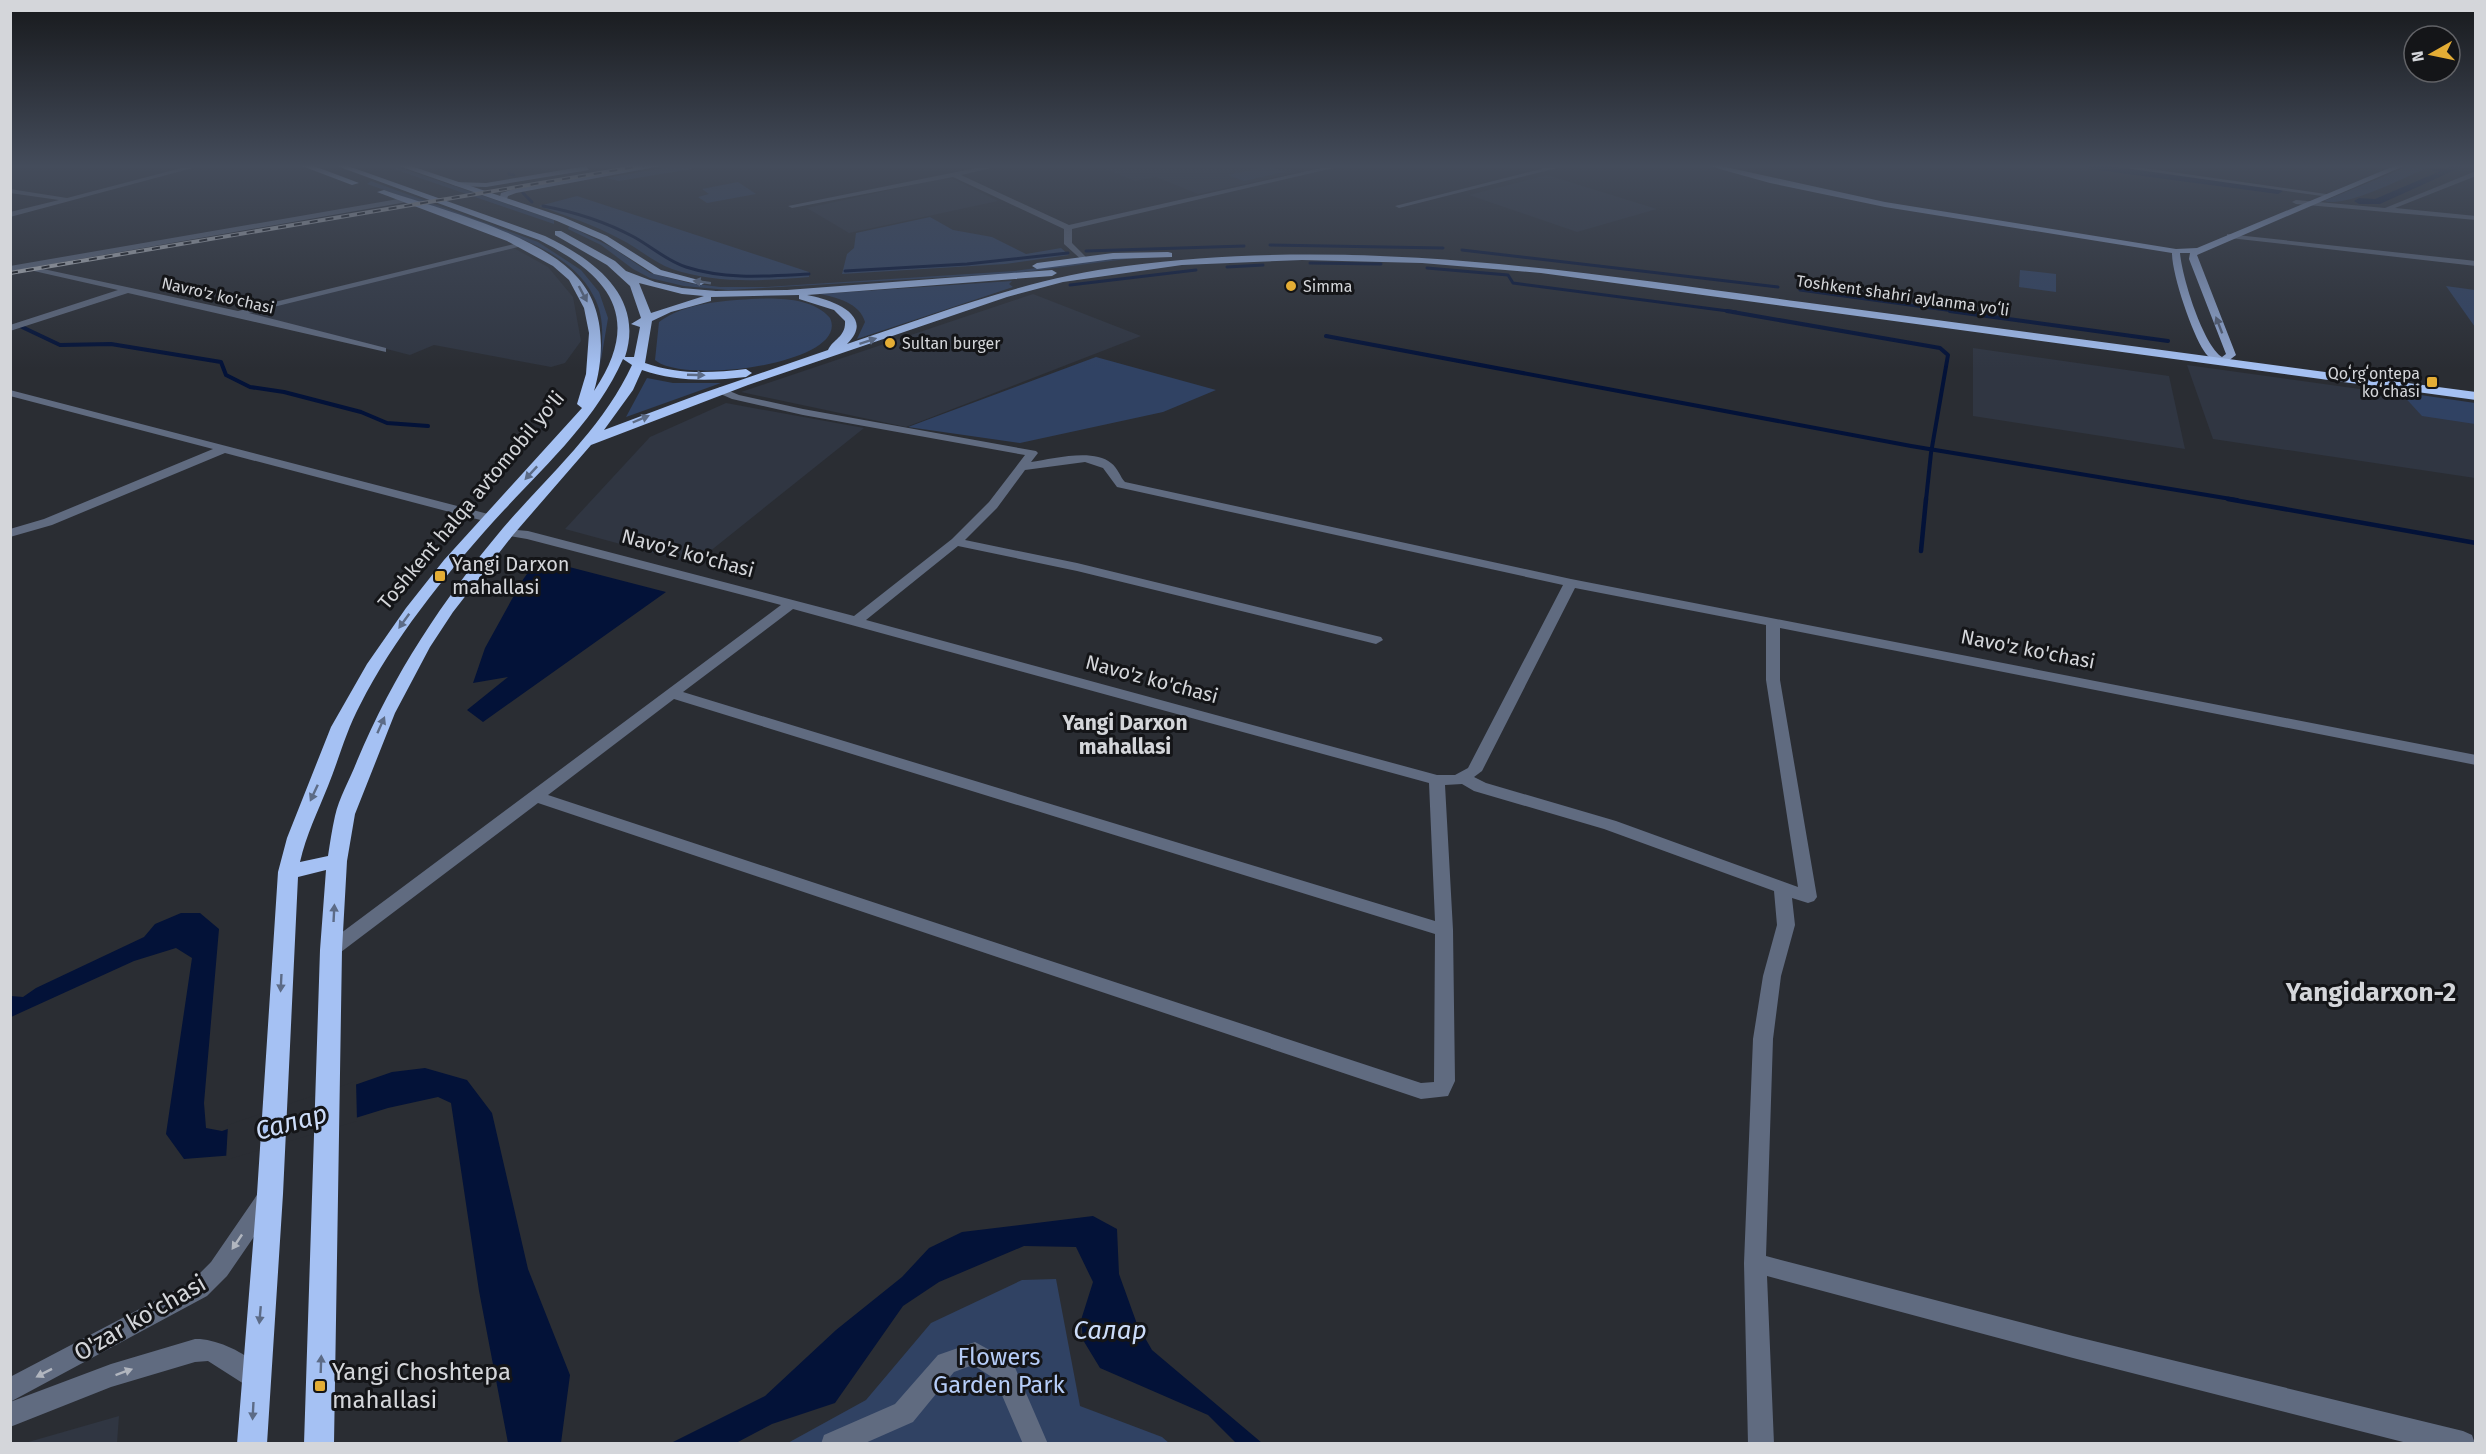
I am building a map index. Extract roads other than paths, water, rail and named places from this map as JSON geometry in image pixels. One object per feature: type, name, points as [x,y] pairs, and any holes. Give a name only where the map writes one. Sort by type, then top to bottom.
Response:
[{"type":"highway","points":[[495,234],[519,243],[562,268],[582,290],[590,310],[595,331],[593,369],[588,393],[570,430]]},
{"type":"highway","name":"Toshkent halqa avtomobil yo'li","points":[[252,1443],[270,1194],[288,872],[300,822],[318,786],[345,717],[402,624],[488,518],[570,430],[596,398],[621,352],[624,332],[620,306],[609,286],[581,259],[531,234]]},
{"type":"highway","points":[[319,1443],[332,950],[337,861],[345,814],[361,780],[376,734],[404,676],[446,610],[508,532],[587,442],[620,400],[639,364],[647,319],[635,285],[626,274],[594,251],[561,234]]},
{"type":"highway","points":[[594,234],[662,273],[716,284],[773,284],[991,270],[1123,255],[1200,255]]},
{"type":"highway","name":"Toshkent shahri aylanma yoʻli","points":[[624,332],[647,319],[691,303],[751,294],[1029,275],[1200,255],[1327,251],[1414,253],[1520,261],[1651,281],[2227,359],[2475,396]]},
{"type":"highway","name":"Toshkent shahri aylanma yoʻli","points":[[587,442],[680,403],[1038,285],[1076,277],[1160,266],[1329,257],[1441,260],[1651,281]]},
{"type":"highway","name":"Toshkent shahri aylanma yoʻli","points":[[621,352],[639,364],[668,373],[720,376],[758,372],[812,359],[833,349],[848,337],[851,323],[846,313],[833,304],[808,297],[711,294],[676,290],[644,283],[626,274]]},
{"type":"highway","points":[[1029,275],[1022,278],[1021,282],[1038,285]]},
{"type":"highway","name":"Toshkent shahri aylanma yoʻli","points":[[1783,299],[2209,352],[2227,359],[2475,388]]},
{"type":"highway","points":[[288,872],[337,861]]},
{"type":"main road","points":[[2079,234],[2198,250]]},
{"type":"main road","points":[[2087,234],[2180,249],[2217,234]]},
{"type":"main road","points":[[2227,359],[2193,254],[2235,234]]},
{"type":"main road","points":[[2180,249],[2175,256],[2179,273],[2209,352]]},
{"type":"street","points":[[14,267],[207,234]]},
{"type":"street","points":[[1068,234],[1068,244],[1084,259]]},
{"type":"street","points":[[2230,236],[2475,264]]},
{"type":"street","points":[[236,313],[519,243]]},
{"type":"street","name":"Navro'z ko'chasi","points":[[14,267],[236,313],[383,350]]},
{"type":"street","points":[[10,328],[128,290]]},
{"type":"street","points":[[720,390],[736,397],[803,412],[1032,453],[993,505],[956,542],[856,621]]},
{"type":"street","points":[[10,393],[488,518]]},
{"type":"street","points":[[10,533],[48,522],[226,448]]},
{"type":"street","name":"Navo'z ko'chasi","points":[[1022,467],[1073,460],[1103,463],[1111,468],[1117,482],[1121,485],[1571,583],[2475,760]]},
{"type":"street","name":"Navo'z ko'chasi","points":[[508,532],[528,535],[856,621],[1437,780],[1463,778]]},
{"type":"street","points":[[956,542],[1077,567],[1376,640]]},
{"type":"street","points":[[1571,583],[1474,771],[1463,778],[1480,787],[1610,825],[1808,897],[1773,680],[1773,621]]},
{"type":"street","points":[[332,950],[791,604]]},
{"type":"street","points":[[674,694],[1443,930]]},
{"type":"street","points":[[537,797],[1421,1091],[1441,1090],[1445,1081],[1443,930],[1437,780]]},
{"type":"street","points":[[1761,1443],[1755,1263],[1763,1039],[1772,976],[1786,925],[1782,888]]},
{"type":"street","name":"O'zar ko'chasi","points":[[10,1390],[199,1289],[219,1269],[270,1194]]},
{"type":"street","points":[[1755,1263],[2073,1347],[2463,1443]]},
{"type":"street","name":"O'zar ko'chasi","points":[[10,1414],[164,1357],[206,1349],[226,1358],[255,1379]]},
{"type":"street","points":[[833,1443],[904,1413],[946,1363],[975,1353],[1004,1371],[1036,1443]]},
{"type":"water","points":[[546,561],[666,592],[483,722],[467,710],[508,677],[473,683],[485,648],[529,571]]},
{"type":"water","name":"Салар","points":[[181,913],[200,913],[219,929],[204,1103],[206,1128],[222,1131],[392,1072],[425,1068],[467,1080],[492,1113],[528,1269],[570,1375],[561,1443],[508,1443],[479,1291],[451,1103],[438,1097],[388,1108],[235,1155],[184,1159],[166,1134],[192,958],[176,948],[134,961],[11,1017],[11,996],[23,997],[36,988],[144,937],[155,924]]},
{"type":"water","name":"Салар","points":[[1093,1216],[1117,1229],[1119,1274],[1137,1324],[1152,1350],[1262,1443],[1236,1443],[1208,1415],[1100,1368],[1083,1340],[1081,1320],[1093,1282],[1076,1247],[1024,1246],[939,1282],[903,1306],[835,1403],[772,1424],[736,1443],[671,1443],[765,1396],[836,1330],[902,1277],[929,1248],[962,1232]]},
{"type":"waterway","points":[[627,234],[672,261],[701,271],[747,276],[809,274]]},
{"type":"waterway","points":[[1270,245],[1443,248]]},
{"type":"waterway","points":[[1086,251],[1244,246]]},
{"type":"waterway","points":[[1462,250],[1778,287]]},
{"type":"waterway","points":[[845,271],[967,264],[1068,253]]},
{"type":"waterway","points":[[1310,263],[1381,264]]},
{"type":"waterway","points":[[1227,267],[1263,265]]},
{"type":"waterway","points":[[1427,268],[1508,275],[1513,283],[1736,312]]},
{"type":"waterway","points":[[1070,285],[1196,270]]},
{"type":"waterway","points":[[1800,290],[1961,312]]},
{"type":"waterway","points":[[1727,311],[1940,348],[1948,355],[1932,449]]},
{"type":"waterway","points":[[1950,311],[2168,341]]},
{"type":"waterway","points":[[22,327],[60,345],[111,344],[221,362],[226,375],[250,387],[284,392],[361,412],[387,423],[428,426]]},
{"type":"waterway","points":[[1326,336],[1932,449]]},
{"type":"waterway","points":[[1926,500],[1932,449]]},
{"type":"waterway","points":[[1932,449],[2237,500]]},
{"type":"waterway","points":[[1921,551],[1926,499]]},
{"type":"waterway","points":[[2228,499],[2476,543]]},
{"type":"railway","points":[[10,273],[241,234]]},
{"type":"place","name":"Simma","points":[[1291,286]]},
{"type":"place","name":"Sultan burger","points":[[890,343]]},
{"type":"place","name":"Qoʻrgʻontepa koʻchasi","points":[[2432,382]]},
{"type":"place","name":"Yangi Darxon mahallasi","points":[[440,576]]},
{"type":"place","name":"Yangi Choshtepa mahallasi","points":[[320,1386]]},
{"type":"district","name":"Yangi Darxon mahallasi","points":[[1125,735]]},
{"type":"district","name":"Yangidarxon-2","points":[[2371,992]]},
{"type":"park label","name":"Flowers Garden Park","points":[[999,1371]]}]
